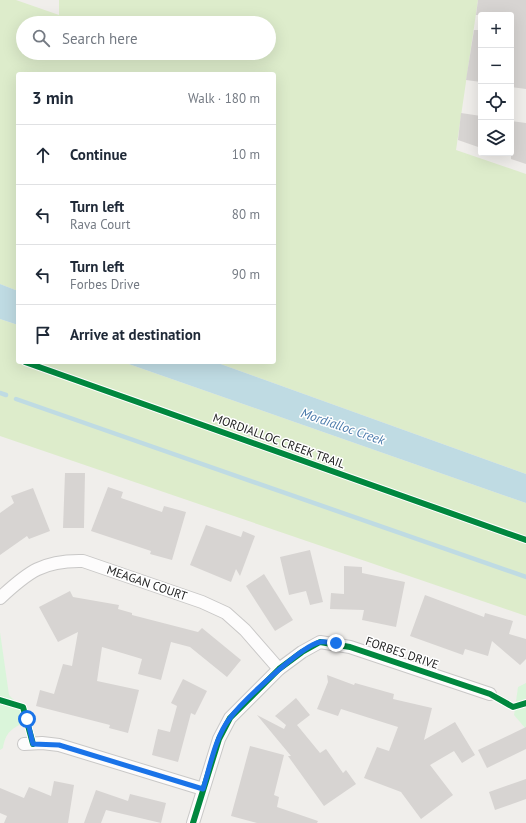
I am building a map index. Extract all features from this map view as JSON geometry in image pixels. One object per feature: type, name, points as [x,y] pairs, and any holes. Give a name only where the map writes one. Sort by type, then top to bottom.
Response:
[{"type":"street","name":"MEAGAN COURT","points":[[0,598],[20,580],[44,565],[65,560],[83,561],[202,602],[226,613],[245,630],[279,669]]},
{"type":"street","name":"FORBES DRIVE","points":[[193,823],[219,739],[230,718],[279,669],[302,652],[320,642],[336,643],[490,694]]},
{"type":"street","points":[[24,744],[42,743],[59,745],[203,789]]},
{"type":"green space","points":[[0,0],[16,0],[59,15],[59,0],[478,0],[456,150],[526,174],[526,474],[221,364],[276,364],[276,72],[16,72],[16,290],[0,284]]},
{"type":"green space","points":[[0,319],[16,324],[16,364],[129,364],[526,503],[526,616],[0,436]]},
{"type":"green space","points":[[0,632],[9,695],[32,719],[12,729],[6,737],[3,748],[0,750]]},
{"type":"green space","points":[[526,683],[526,729],[514,715],[518,687]]},
{"type":"water","points":[[0,284],[16,290],[16,324],[0,319]]},
{"type":"water","name":"Mordialloc Creek","points":[[129,364],[221,364],[526,474],[526,503]]},
{"type":"building","points":[[478,0],[526,0],[526,89],[514,87],[514,12],[478,12],[478,15],[476,15]]},
{"type":"building","points":[[474,30],[478,30],[478,82],[466,80]]},
{"type":"building","points":[[461,113],[478,116],[478,147],[458,140]]},
{"type":"building","points":[[514,121],[526,123],[526,164],[511,159],[511,156],[514,156]]},
{"type":"building","points":[[65,473],[85,473],[84,528],[63,528]]},
{"type":"building","points":[[108,487],[123,492],[121,498],[162,512],[164,506],[186,512],[172,560],[150,554],[151,551],[91,531]]},
{"type":"building","points":[[33,488],[50,531],[29,539],[27,536],[0,555],[0,513],[14,503],[11,496]]},
{"type":"building","points":[[206,525],[241,537],[243,531],[255,536],[240,576],[236,569],[231,582],[190,565]]},
{"type":"building","points":[[310,550],[323,602],[310,605],[306,591],[289,595],[280,557]]},
{"type":"building","points":[[344,566],[362,567],[362,573],[405,582],[396,627],[362,620],[364,610],[330,609],[331,593],[344,594]]},
{"type":"building","points":[[264,574],[293,620],[275,631],[246,586]]},
{"type":"building","points":[[70,591],[73,597],[119,605],[118,609],[132,613],[132,615],[198,632],[202,628],[241,660],[227,677],[190,647],[171,642],[161,680],[138,674],[142,659],[102,647],[97,681],[139,690],[128,733],[109,728],[110,725],[36,706],[40,690],[54,694],[63,664],[72,666],[78,632],[58,642],[39,607]]},
{"type":"building","points":[[425,595],[484,617],[485,613],[513,621],[509,634],[526,639],[526,659],[520,665],[492,641],[488,656],[465,649],[463,655],[410,636]]},
{"type":"building","points":[[327,675],[354,685],[355,683],[394,694],[393,699],[432,708],[424,740],[455,722],[475,755],[462,763],[454,751],[430,765],[453,795],[421,819],[401,792],[364,778],[377,747],[389,751],[398,727],[341,709],[338,716],[317,709],[328,682]]},
{"type":"building","points":[[183,679],[207,691],[195,715],[191,713],[178,762],[152,755],[158,729],[170,732],[177,706],[171,703]]},
{"type":"building","points":[[296,698],[310,715],[297,725],[320,753],[326,749],[343,773],[346,770],[356,784],[324,806],[288,756],[291,756],[257,715],[284,729],[286,725],[275,716]]},
{"type":"building","points":[[526,727],[526,749],[487,768],[478,750]]},
{"type":"building","points":[[250,746],[284,755],[274,795],[279,797],[277,807],[318,821],[317,823],[257,823],[231,816]]},
{"type":"building","points":[[526,779],[526,799],[495,810],[489,792]]},
{"type":"building","points":[[54,781],[74,785],[68,823],[4,823],[7,816],[0,813],[0,788],[24,798],[29,787],[51,796]]},
{"type":"building","points":[[96,790],[128,801],[130,794],[166,803],[161,823],[106,810],[101,823],[84,823]]},
{"type":"waterway","points":[[0,393],[6,395]]},
{"type":"waterway","points":[[16,399],[526,577]]},
{"type":"cycle path","name":"MORDIALLOC CREEK TRAIL","points":[[31,364],[526,540]]},
{"type":"cycle path","points":[[193,823],[219,739],[230,718],[279,669],[302,652],[320,642],[350,647],[490,694],[513,707],[526,703]]},
{"type":"cycle path","points":[[0,700],[23,707],[33,744]]},
{"type":"route","points":[[27,719],[33,744],[42,743],[59,745],[203,789],[219,739],[230,718],[279,669],[302,652],[320,642],[336,643]]}]
